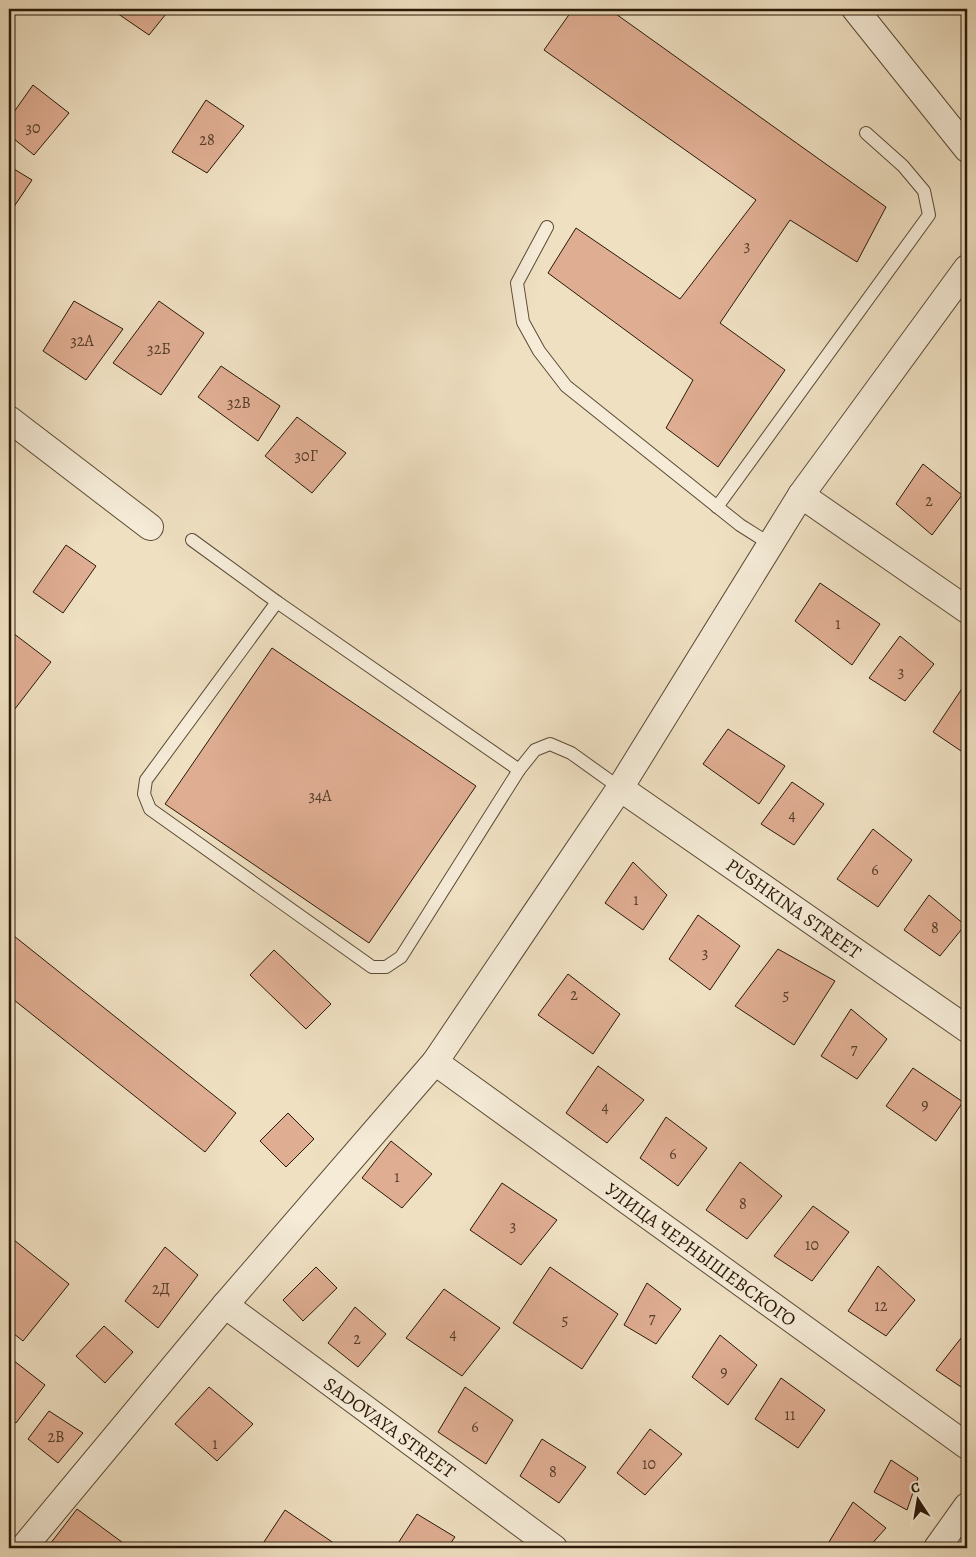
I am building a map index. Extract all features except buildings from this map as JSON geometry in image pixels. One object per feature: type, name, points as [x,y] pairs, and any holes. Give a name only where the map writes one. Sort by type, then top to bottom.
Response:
[{"type":"street","points":[[855,9],[967,149]]},
{"type":"street","points":[[23,1548],[225,1305],[435,1062],[620,788],[801,495],[967,268]]},
{"type":"street","points":[[9,419],[150,527]]},
{"type":"street","points":[[801,495],[967,610]]},
{"type":"street","name":"PUSHKINA STREET","points":[[620,788],[967,1029]]},
{"type":"street","name":"УЛИЦА ЧЕРНЫШЕВСКОГО","points":[[435,1062],[967,1446]]},
{"type":"street","name":"SADOVAYA STREET","points":[[225,1305],[554,1548]]},
{"type":"street","points":[[937,1548],[967,1506]]},
{"type":"lane","points":[[717,507],[929,215],[924,191],[903,166],[866,133]]},
{"type":"lane","points":[[546,226],[517,283],[523,322],[539,351],[566,386],[740,525],[770,544]]},
{"type":"lane","points":[[192,540],[277,602],[519,770]]},
{"type":"lane","points":[[277,602],[146,780],[144,794],[150,809],[372,967],[386,967],[401,958],[519,770],[535,750],[550,744],[571,753],[620,788]]}]
